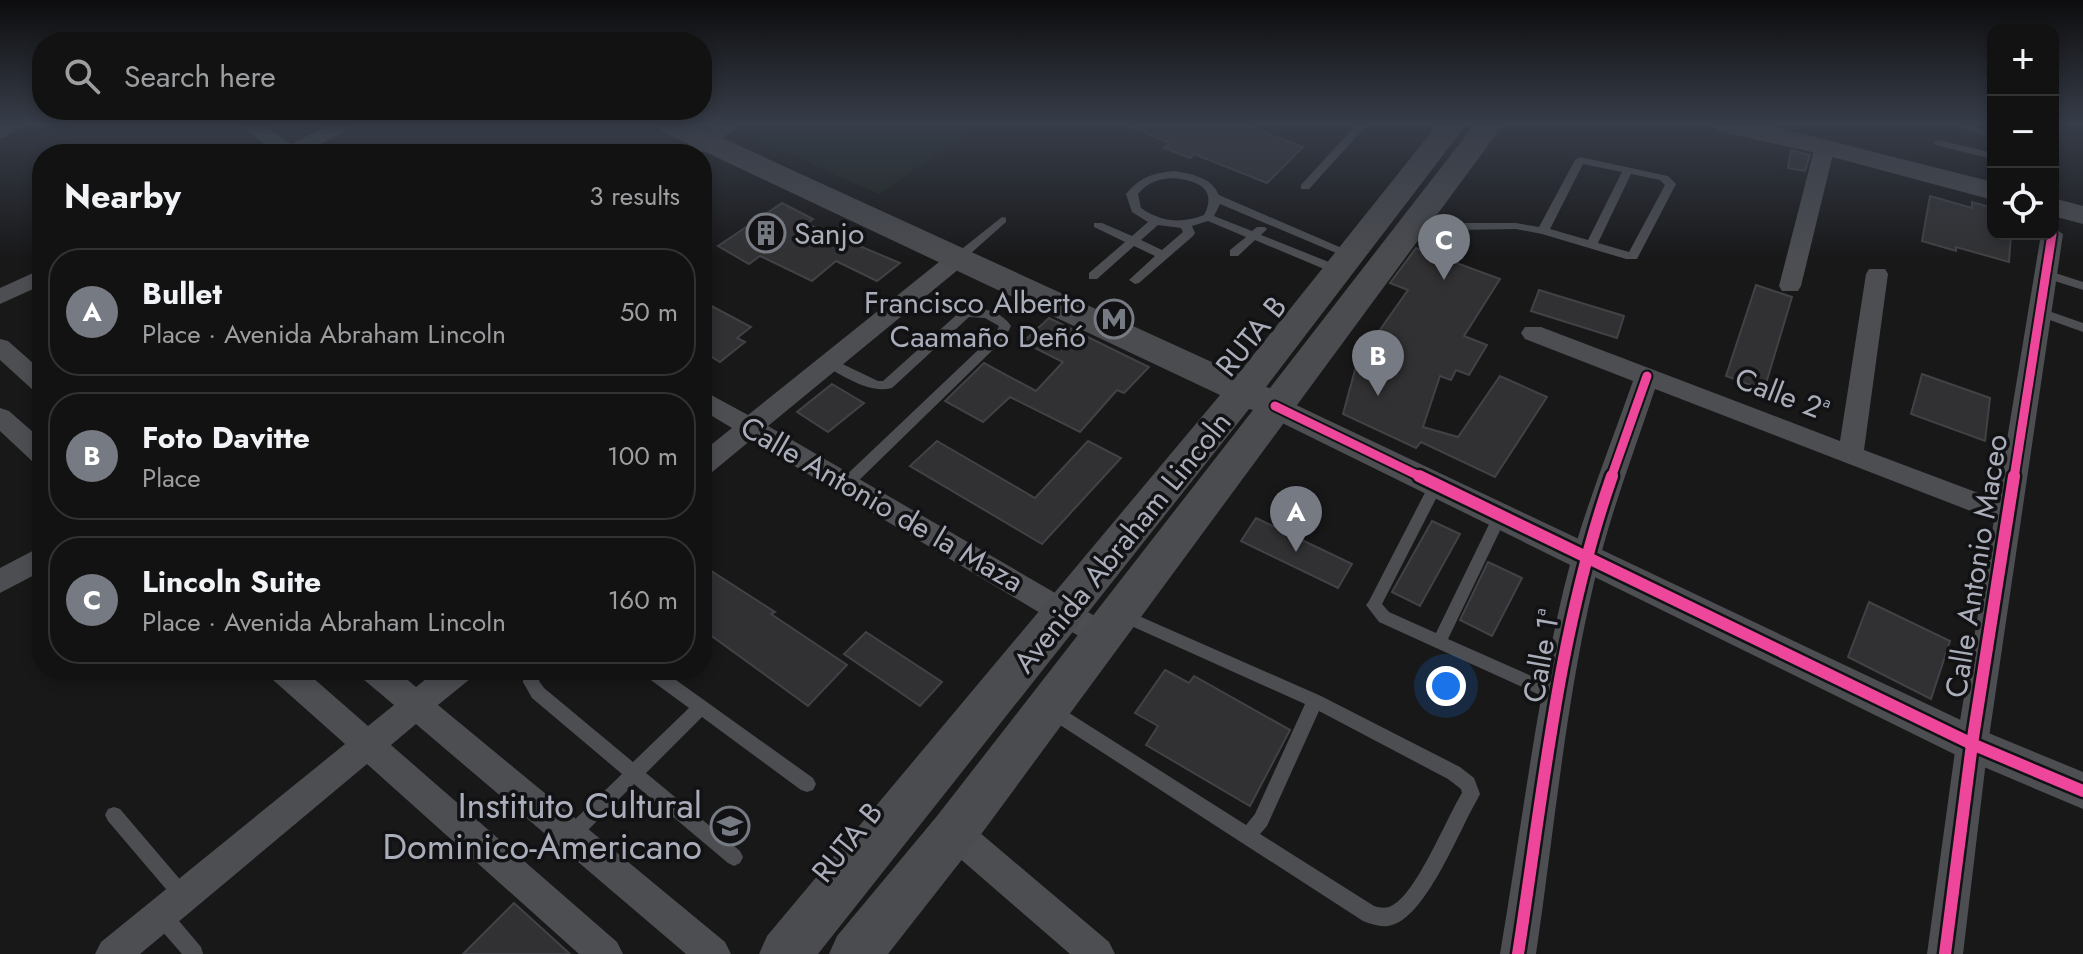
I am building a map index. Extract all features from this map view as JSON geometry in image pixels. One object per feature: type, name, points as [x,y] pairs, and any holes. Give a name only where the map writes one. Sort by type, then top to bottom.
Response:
[{"type":"main road","points":[[769,170],[1260,399]]},
{"type":"main road","name":"Avenida Abraham Lincoln","points":[[855,954],[954,832],[1110,624],[1260,399],[1346,263],[1418,170]]},
{"type":"main road","name":"Avenida Abraham Lincoln","points":[[785,954],[1067,612],[1260,399],[1419,217],[1455,170]]},
{"type":"main road","points":[[1913,170],[1987,189]]},
{"type":"street","points":[[1790,286],[1819,170]]},
{"type":"street","name":"Calle Antonio Maceo","points":[[1945,954],[1972,744],[2046,274],[2060,219]]},
{"type":"street","points":[[712,458],[957,259]]},
{"type":"street","points":[[1851,455],[1877,274]]},
{"type":"street","points":[[0,297],[32,281]]},
{"type":"street","name":"Calle 2ª","points":[[1533,333],[2008,515]]},
{"type":"street","points":[[0,347],[32,375]]},
{"type":"street","name":"Calle 1ª","points":[[1518,954],[1557,695],[1586,558],[1647,376]]},
{"type":"street","points":[[1260,399],[1972,744],[2083,791]]},
{"type":"street","name":"Calle Antonio de la Maza","points":[[712,405],[1067,612],[1110,624]]},
{"type":"street","points":[[0,417],[32,446]]},
{"type":"street","points":[[0,582],[32,563]]},
{"type":"street","points":[[294,680],[605,954]]},
{"type":"street","points":[[386,680],[713,954]]},
{"type":"street","points":[[113,954],[447,680]]},
{"type":"street","points":[[954,832],[1097,954]]},
{"type":"lane","points":[[1305,187],[1321,170]]},
{"type":"lane","name":"RUTA B","points":[[792,954],[1417,170]]},
{"type":"lane","points":[[1543,231],[1575,170]]},
{"type":"lane","points":[[1419,217],[1454,227],[1516,226],[1633,256],[1671,184],[1664,178],[1628,170],[1591,245]]},
{"type":"lane","points":[[1172,174],[1201,181],[1212,189],[1216,198],[1215,208],[1208,217],[1186,225],[1155,222],[1128,202],[1136,186],[1143,180],[1172,174]]},
{"type":"lane","points":[[1216,198],[1270,221],[1346,263]]},
{"type":"lane","points":[[1208,217],[1346,263]]},
{"type":"lane","points":[[957,259],[1002,220]]},
{"type":"lane","points":[[1234,253],[1270,221]]},
{"type":"lane","points":[[1093,276],[1155,222]]},
{"type":"lane","points":[[1098,225],[1163,255]]},
{"type":"lane","points":[[1135,280],[1189,233],[1186,225]]},
{"type":"lane","points":[[2046,274],[2083,286]]},
{"type":"lane","points":[[2040,312],[2083,328]]},
{"type":"lane","points":[[829,363],[877,386],[887,385],[966,313],[984,313],[1002,320],[1005,326],[1001,335],[845,485]]},
{"type":"lane","points":[[1436,485],[1374,605],[1384,617],[1557,695]]},
{"type":"lane","points":[[1439,642],[1500,516]]},
{"type":"lane","points":[[1047,708],[1370,914],[1383,918],[1398,914],[1414,899],[1471,794],[1468,784],[1454,773],[1315,701],[1110,624]]},
{"type":"lane","points":[[531,680],[538,693],[734,857]]},
{"type":"lane","points":[[664,680],[807,784]]},
{"type":"lane","points":[[1248,835],[1261,820],[1315,701]]},
{"type":"lane","points":[[571,835],[702,706]]},
{"type":"lane","points":[[114,815],[172,905],[194,954]]},
{"type":"shaded area","points":[[824,170],[915,170],[879,194]]},
{"type":"building","points":[[1233,170],[1280,170],[1267,183]]},
{"type":"building","points":[[1930,196],[1972,208],[1972,202],[1987,206],[1987,240],[2011,240],[2009,262],[1956,247],[1956,251],[1922,241]]},
{"type":"building","points":[[782,203],[813,219],[807,224],[900,263],[877,281],[836,261],[812,281],[760,256],[749,264],[718,246]]},
{"type":"building","points":[[1416,248],[1500,279],[1464,336],[1487,345],[1469,375],[1456,370],[1451,380],[1440,376],[1423,427],[1458,437],[1500,376],[1547,397],[1495,477],[1421,442],[1416,448],[1343,414],[1358,359],[1408,290],[1390,283]]},
{"type":"building","points":[[1756,285],[1792,297],[1764,390],[1726,376]]},
{"type":"building","points":[[1539,290],[1624,316],[1617,338],[1531,311]]},
{"type":"building","points":[[712,306],[751,327],[737,338],[745,342],[720,362],[712,357]]},
{"type":"building","points":[[1049,318],[1149,367],[1124,393],[1117,390],[1080,432],[1010,397],[983,422],[945,401],[984,363],[1036,391],[1063,362],[1023,342]]},
{"type":"building","points":[[1922,374],[1990,398],[1985,441],[1911,414]]},
{"type":"building","points":[[832,384],[864,403],[828,432],[797,412]]},
{"type":"building","points":[[937,441],[1035,498],[1088,441],[1121,458],[1042,544],[910,466]]},
{"type":"building","points":[[1256,518],[1352,564],[1338,588],[1241,541]]},
{"type":"building","points":[[1432,521],[1460,534],[1420,606],[1392,592]]},
{"type":"building","points":[[1488,562],[1522,578],[1492,636],[1460,620]]},
{"type":"building","points":[[712,571],[775,612],[771,614],[847,665],[808,706],[712,636]]},
{"type":"building","points":[[1869,602],[1950,641],[1931,699],[1848,657]]},
{"type":"building","points":[[866,632],[942,682],[920,706],[844,654]]},
{"type":"building","points":[[1165,670],[1189,683],[1194,676],[1290,730],[1250,806],[1146,745],[1158,726],[1135,713]]},
{"type":"building","points":[[514,903],[570,954],[463,954]]},
{"type":"cycle path","points":[[1945,954],[1972,744],[2051,240]]},
{"type":"cycle path","points":[[1518,954],[1552,725],[1578,589],[1601,508],[1647,376]]},
{"type":"cycle path","points":[[1275,406],[1972,744],[2083,791]]},
{"type":"place","name":"Sanjo","points":[[766,233]]},
{"type":"place","name":"Lincoln Suite","points":[[1444,280]]},
{"type":"place","name":"Francisco Alberto Caamaño Deñó","points":[[1114,319]]},
{"type":"place","name":"Foto Davitte","points":[[1378,396]]},
{"type":"place","name":"Bullet","points":[[1296,552]]},
{"type":"place","name":"Instituto Cultural Dominico-Americano","points":[[730,826]]}]
